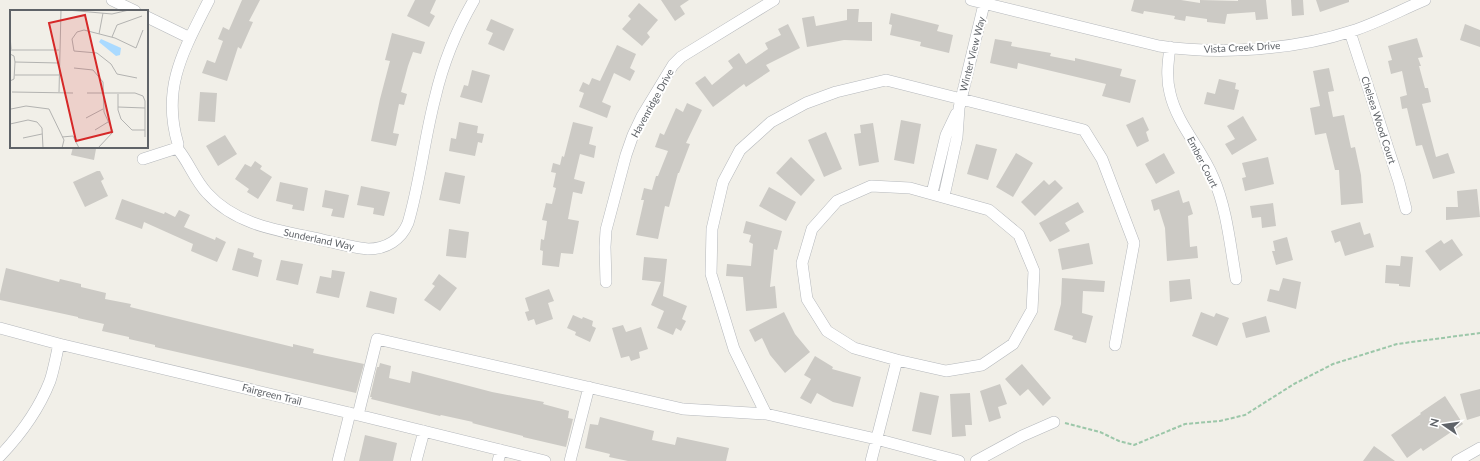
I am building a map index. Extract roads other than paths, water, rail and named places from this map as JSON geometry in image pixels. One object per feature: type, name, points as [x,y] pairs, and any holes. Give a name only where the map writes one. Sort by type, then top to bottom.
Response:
[{"type":"street","points":[[112,0],[133,10]]},
{"type":"street","name":"Sunderland Way","points":[[209,0],[182,56],[176,73],[173,92],[172,119],[178,144],[177,148],[194,176],[208,195],[226,210],[241,219],[270,229],[361,248],[374,249],[386,246],[400,236],[408,223],[434,99],[452,41],[474,0]]},
{"type":"street","name":"Havenridge Drive","points":[[606,282],[605,238],[608,224],[626,155],[642,116],[673,65],[681,56],[774,0]]},
{"type":"street","points":[[971,0],[985,2]]},
{"type":"street","name":"Vista Creek Drive","points":[[985,2],[1170,47],[1194,50],[1240,50],[1303,43],[1350,32],[1425,0]]},
{"type":"street","name":"Winter View Way","points":[[944,196],[957,136],[960,103],[985,2]]},
{"type":"street","points":[[148,17],[190,38]]},
{"type":"street","name":"Chelsea Wood Court","points":[[1350,32],[1399,182],[1406,208]]},
{"type":"street","name":"Ember Court","points":[[1170,47],[1168,76],[1171,100],[1179,117],[1208,167],[1220,195],[1225,213],[1236,279]]},
{"type":"street","points":[[766,414],[734,348],[711,274],[712,229],[723,182],[740,150],[771,122],[806,103],[836,92],[873,82],[886,80],[960,103],[1084,130],[1102,159],[1134,243],[1115,345]]},
{"type":"street","name":"Winter View Way","points":[[932,193],[946,135],[960,103]]},
{"type":"street","points":[[143,159],[177,148]]},
{"type":"street","points":[[871,186],[910,188],[932,193],[989,210],[1019,235],[1034,271],[1032,310],[1013,344],[982,365],[946,371],[897,360],[854,348],[827,331],[807,299],[802,263],[812,229],[837,201],[871,186]]},
{"type":"street","name":"Fairgreen Trail","points":[[0,328],[59,344],[424,431],[499,456],[545,461]]},
{"type":"street","points":[[338,461],[354,414],[376,339],[683,409],[766,414],[876,439],[959,461]]},
{"type":"street","points":[[0,456],[14,441],[36,410],[50,380],[59,344]]},
{"type":"street","points":[[871,461],[897,360]]},
{"type":"street","points":[[570,461],[589,387]]},
{"type":"street","points":[[976,461],[1022,436],[1054,422]]},
{"type":"street","points":[[416,461],[424,431]]},
{"type":"street","points":[[1457,461],[1480,448]]}]
